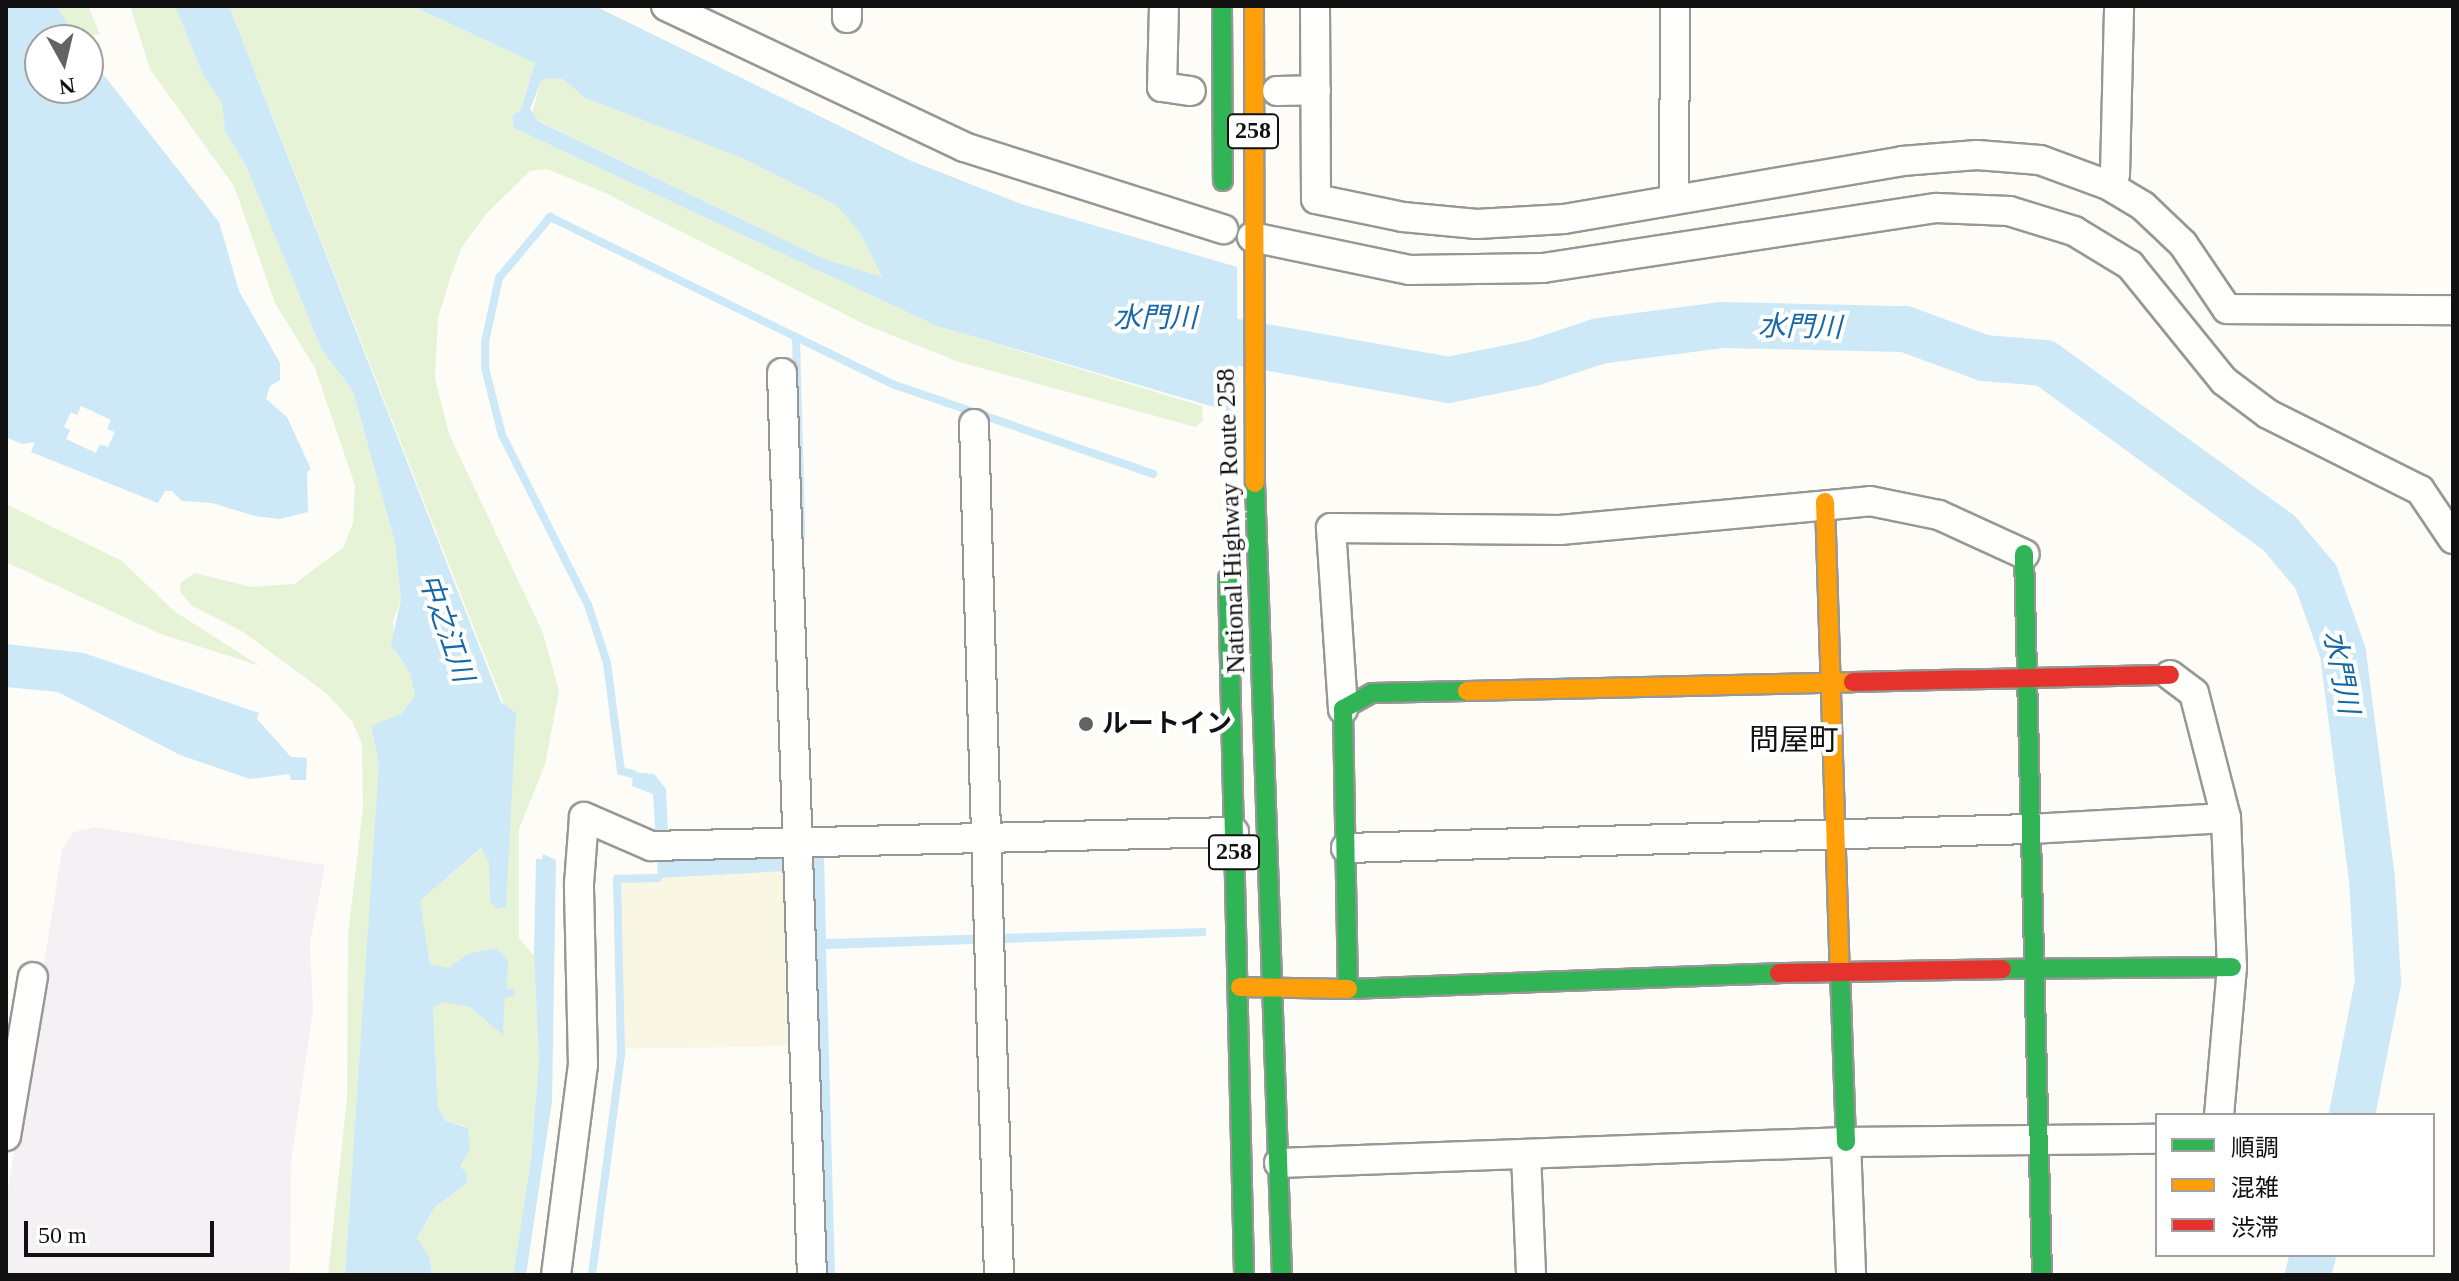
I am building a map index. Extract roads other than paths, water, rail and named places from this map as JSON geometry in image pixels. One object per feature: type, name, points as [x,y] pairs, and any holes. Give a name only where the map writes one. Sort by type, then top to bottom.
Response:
[{"type":"main road","name":"258","points":[[1222,6],[1223,222]]},
{"type":"main road","name":"National Highway Route 258","points":[[1254,6],[1253,430],[1282,1275]]},
{"type":"main road","points":[[1825,502],[1846,1142]]},
{"type":"main road","name":"National Highway Route 258","points":[[1227,553],[1244,1275]]},
{"type":"main road","points":[[2024,554],[2042,1275]]},
{"type":"main road","points":[[1348,989],[1343,709],[1372,693],[2170,675]]},
{"type":"main road","points":[[1237,987],[1348,989],[1841,971],[2034,972],[2232,967]]},
{"type":"street","points":[[666,6],[964,147],[1223,222]]},
{"type":"street","points":[[1164,6],[1162,87],[1191,91]]},
{"type":"street","points":[[1315,6],[1316,199],[1403,217],[1477,224],[1564,219],[1902,161],[1977,155],[2040,160],[2108,185],[2143,206],[2183,244],[2227,309],[2453,310]]},
{"type":"street","points":[[1674,199],[1675,6]]},
{"type":"street","points":[[2108,185],[2115,174],[2119,6]]},
{"type":"street","points":[[1277,91],[1316,90]]},
{"type":"street","points":[[1252,246],[1410,270],[1543,268],[1936,208],[2009,211],[2074,231],[2130,265],[2224,381],[2268,414],[2420,490],[2453,539]]},
{"type":"street","points":[[782,373],[812,1275]]},
{"type":"street","points":[[974,424],[999,1275]]},
{"type":"street","points":[[1343,709],[1331,528],[1560,530],[1734,516],[1825,502],[1870,501],[1939,515],[2024,554]]},
{"type":"street","points":[[2170,675],[2194,693],[2226,818],[2232,967],[2219,1113]]},
{"type":"street","points":[[556,1275],[583,1065],[579,884],[584,817],[665,845],[798,858],[984,836],[1234,832]]},
{"type":"street","points":[[1346,848],[2031,829],[2226,818]]},
{"type":"street","points":[[6,1136],[33,977]]},
{"type":"street","points":[[1279,1163],[1846,1142],[2155,1139]]},
{"type":"street","points":[[1846,1142],[1851,1275]]},
{"type":"street","points":[[1526,1154],[1531,1275]]},
{"type":"water","points":[[6,6],[56,6],[69,24],[24,24],[24,104],[104,104],[104,75],[219,222],[239,291],[280,363],[280,380],[270,386],[266,399],[287,417],[311,469],[307,472],[308,512],[279,519],[255,516],[212,503],[182,501],[172,491],[165,491],[158,503],[31,452],[35,442],[22,444],[6,437]]},
{"type":"water","name":"中之江川","points":[[175,6],[229,6],[501,702],[516,713],[506,907],[496,909],[490,901],[489,862],[481,848],[420,901],[430,964],[448,968],[468,954],[497,948],[508,961],[507,989],[515,989],[515,995],[505,998],[503,1035],[470,1007],[443,1002],[433,1008],[438,1108],[446,1121],[468,1128],[470,1150],[460,1167],[467,1173],[467,1183],[435,1207],[417,1238],[430,1258],[432,1275],[345,1275],[379,763],[371,726],[401,714],[415,696],[410,673],[391,645],[401,599],[395,543],[353,391],[322,350],[246,166],[225,131],[222,103],[203,75]]},
{"type":"water","name":"水門川","points":[[412,6],[595,6],[909,160],[1021,204],[1237,267],[1238,414],[937,326],[514,128],[512,116],[521,110],[535,63]],"holes":[[[563,79],[585,98],[742,158],[836,205],[860,233],[882,277],[824,259],[538,121],[530,109],[541,81]]]},
{"type":"water","points":[[6,644],[84,653],[259,713],[257,719],[291,757],[307,758],[306,780],[291,780],[289,774],[250,779],[180,755],[58,692],[6,687]]},
{"type":"water","points":[[633,772],[654,774],[666,789],[669,858],[824,856],[826,939],[1206,928],[1206,936],[826,949],[835,1275],[824,1275],[785,871],[658,878],[653,794],[632,786]]},
{"type":"water","points":[[543,854],[556,860],[552,1101],[526,1275],[513,1275],[531,1160],[539,1060],[534,956],[536,859],[542,859]]},
{"type":"waterway","points":[[633,774],[621,771],[607,663],[588,605],[502,435],[485,368],[485,342],[499,278],[550,217],[895,385],[1153,474]]},
{"type":"waterway","name":"水門川","points":[[1215,338],[1448,380],[1533,363],[1599,341],[1723,325],[1905,329],[1984,358],[2045,363],[2279,533],[2316,577],[2343,653],[2372,879],[2378,982],[2352,1113]]},
{"type":"waterway","points":[[796,338],[801,535]]},
{"type":"waterway","points":[[592,1275],[621,1054],[617,879],[658,878]]},
{"type":"waterway","name":"水門川","points":[[2308,1275],[2312,1257]]},
{"type":"place","name":"ルートイン","points":[[1086,724]]},
{"type":"district","name":"問屋町","points":[[1794,740]]}]
